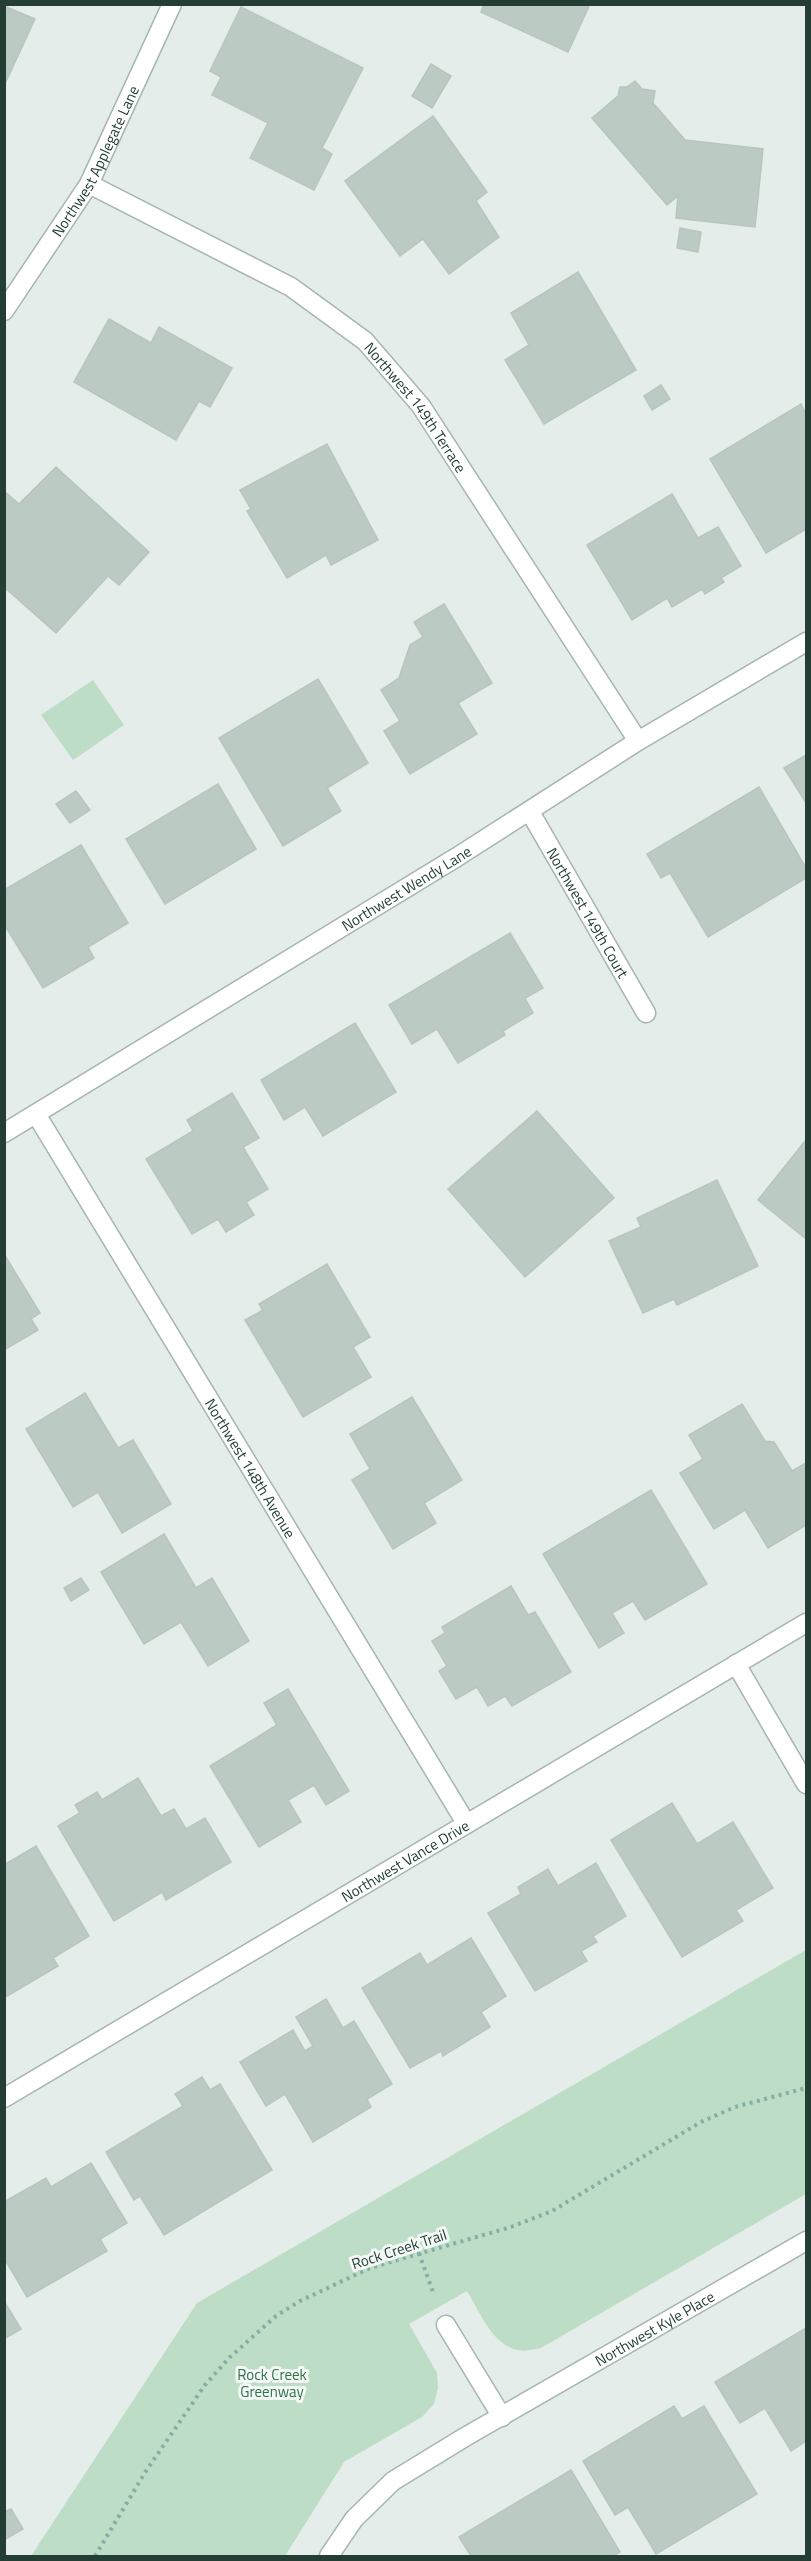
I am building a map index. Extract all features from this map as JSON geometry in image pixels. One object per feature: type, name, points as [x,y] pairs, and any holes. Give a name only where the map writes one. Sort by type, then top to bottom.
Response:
[{"type":"street","name":"Northwest Applegate Lane","points":[[4,311],[89,184],[172,4]]},
{"type":"street","name":"Northwest 149th Terrace","points":[[89,184],[291,287],[365,340],[421,406],[638,741]]},
{"type":"street","name":"Northwest Wendy Lane","points":[[4,1133],[530,812],[638,741],[807,642]]},
{"type":"street","name":"Northwest 149th Court","points":[[530,812],[646,1013]]},
{"type":"street","name":"Northwest 148th Avenue","points":[[36,1114],[466,1823]]},
{"type":"street","name":"Northwest Vance Drive","points":[[4,2098],[807,1623]]},
{"type":"street","points":[[736,1664],[807,1784]]},
{"type":"street","name":"Northwest Kyle Place","points":[[329,2556],[354,2519],[393,2481],[807,2241]]},
{"type":"street","points":[[446,2325],[502,2417]]},
{"type":"path","name":"Rock Creek Trail","points":[[95,2556],[146,2471],[205,2385],[256,2333],[292,2306],[370,2268],[510,2227],[552,2211],[701,2122],[735,2107],[807,2088]]},
{"type":"path","points":[[419,2253],[446,2325]]},
{"type":"green space","points":[[93,680],[124,725],[73,760],[41,715]]},
{"type":"green space","name":"Rock Creek Greenway","points":[[806,1950],[806,2194],[541,2348],[521,2351],[501,2342],[488,2327],[467,2291],[409,2324],[437,2373],[438,2388],[434,2404],[422,2417],[344,2462],[285,2556],[31,2556],[197,2303]]},
{"type":"building","points":[[484,4],[590,4],[568,52],[481,12]]},
{"type":"building","points":[[4,6],[35,19],[4,86]]},
{"type":"building","points":[[241,7],[363,68],[322,148],[332,154],[314,190],[250,158],[268,123],[212,95],[221,77],[210,71]]},
{"type":"building","points":[[431,64],[451,76],[432,108],[412,96]]},
{"type":"building","points":[[635,81],[642,89],[655,91],[653,103],[685,140],[763,149],[755,227],[676,218],[678,196],[667,205],[592,118],[618,96],[620,87],[627,87]]},
{"type":"building","points":[[433,116],[487,192],[476,201],[499,237],[449,274],[423,239],[400,256],[345,181]]},
{"type":"building","points":[[680,228],[701,232],[698,252],[677,248]]},
{"type":"building","points":[[578,272],[636,370],[544,424],[505,360],[529,345],[511,313]]},
{"type":"building","points":[[109,319],[151,343],[159,327],[232,368],[210,407],[199,401],[176,440],[74,382]]},
{"type":"building","points":[[661,385],[670,399],[652,410],[644,396]]},
{"type":"building","points":[[801,404],[806,414],[806,529],[766,553],[710,459]]},
{"type":"building","points":[[327,444],[378,540],[331,565],[326,555],[287,578],[247,511],[251,509],[240,490]]},
{"type":"building","points":[[56,467],[149,552],[119,585],[108,576],[56,633],[4,587],[4,491],[19,504]]},
{"type":"building","points":[[672,494],[698,538],[718,527],[741,566],[721,578],[724,582],[705,594],[702,589],[672,607],[667,598],[632,620],[587,545]]},
{"type":"building","points":[[444,604],[492,683],[458,703],[477,734],[410,774],[384,731],[400,721],[381,690],[399,678],[410,645],[423,637],[414,622]]},
{"type":"building","points":[[318,679],[368,763],[327,788],[341,811],[283,846],[219,738]]},
{"type":"building","points":[[806,755],[806,803],[784,768]]},
{"type":"building","points":[[218,784],[256,849],[165,904],[126,839]]},
{"type":"building","points":[[759,787],[806,868],[806,878],[708,937],[670,873],[661,878],[647,854]]},
{"type":"building","points":[[76,791],[90,810],[70,823],[56,804]]},
{"type":"building","points":[[81,845],[128,923],[88,947],[94,958],[43,988],[4,924],[4,890]]},
{"type":"building","points":[[510,933],[543,988],[525,998],[533,1013],[503,1031],[505,1035],[458,1063],[437,1029],[412,1044],[389,1005]]},
{"type":"building","points":[[355,1023],[396,1092],[323,1136],[305,1107],[284,1120],[261,1080]]},
{"type":"building","points":[[232,1093],[259,1138],[243,1147],[268,1189],[246,1202],[254,1215],[226,1232],[218,1219],[192,1234],[146,1159],[193,1131],[187,1120]]},
{"type":"building","points":[[537,1111],[614,1198],[525,1277],[448,1189]]},
{"type":"building","points":[[806,1140],[806,1239],[758,1200]]},
{"type":"building","points":[[717,1180],[758,1266],[677,1305],[674,1299],[643,1313],[609,1241],[641,1227],[637,1218]]},
{"type":"building","points":[[4,1254],[40,1313],[31,1319],[38,1330],[4,1350]]},
{"type":"building","points":[[327,1264],[370,1337],[353,1347],[371,1377],[303,1417],[245,1320],[263,1310],[259,1304]]},
{"type":"building","points":[[85,1393],[118,1448],[133,1440],[171,1504],[122,1533],[98,1492],[73,1507],[26,1429]]},
{"type":"building","points":[[412,1397],[462,1480],[424,1503],[436,1523],[393,1549],[352,1480],[370,1469],[350,1434]]},
{"type":"building","points":[[742,1404],[765,1441],[774,1442],[792,1471],[806,1463],[806,1525],[768,1548],[745,1510],[714,1529],[680,1473],[703,1459],[689,1435]]},
{"type":"building","points":[[651,1490],[707,1584],[645,1620],[633,1601],[612,1613],[624,1633],[599,1648],[543,1554]]},
{"type":"building","points":[[164,1534],[196,1588],[212,1578],[249,1641],[208,1666],[181,1622],[144,1644],[101,1572]]},
{"type":"building","points":[[81,1578],[89,1590],[71,1601],[64,1588]]},
{"type":"building","points":[[511,1586],[528,1615],[535,1612],[571,1672],[512,1706],[505,1696],[488,1706],[477,1687],[456,1699],[439,1671],[447,1666],[432,1641],[445,1633],[442,1627]]},
{"type":"building","points":[[288,1689],[349,1791],[326,1805],[314,1785],[288,1800],[301,1822],[259,1847],[210,1766],[277,1725],[264,1703]]},
{"type":"building","points":[[138,1778],[161,1816],[174,1809],[186,1829],[205,1818],[231,1862],[166,1900],[162,1892],[114,1921],[58,1826],[80,1813],[75,1805],[97,1792],[102,1800]]},
{"type":"building","points":[[672,1803],[697,1844],[733,1822],[773,1888],[736,1910],[743,1921],[682,1957],[611,1840]]},
{"type":"building","points":[[36,1846],[89,1936],[53,1958],[58,1966],[4,1998],[4,1865]]},
{"type":"building","points":[[596,1863],[626,1916],[593,1936],[597,1942],[581,1951],[587,1961],[535,1991],[488,1913],[521,1894],[518,1887],[548,1869],[558,1886]]},
{"type":"building","points":[[471,1938],[506,1996],[481,2012],[490,2027],[443,2056],[441,2051],[410,2068],[362,1988],[420,1953],[427,1965]]},
{"type":"building","points":[[326,1999],[343,2028],[354,2021],[392,2084],[367,2099],[371,2107],[313,2142],[285,2094],[266,2106],[240,2062],[293,2030],[305,2051],[313,2046],[296,2017]]},
{"type":"building","points":[[202,2077],[210,2090],[220,2084],[272,2170],[164,2235],[140,2196],[134,2200],[106,2152],[183,2106],[175,2094]]},
{"type":"building","points":[[91,2163],[127,2223],[100,2239],[107,2251],[27,2297],[6,2261],[4,2262],[4,2202],[46,2178],[51,2187]]},
{"type":"building","points":[[4,2301],[21,2329],[4,2339]]},
{"type":"building","points":[[806,2328],[806,2441],[791,2451],[765,2408],[740,2423],[715,2382]]},
{"type":"building","points":[[674,2406],[682,2419],[704,2406],[757,2494],[656,2554],[628,2507],[615,2515],[583,2461]]},
{"type":"building","points":[[571,2470],[620,2552],[613,2556],[471,2556],[459,2537]]},
{"type":"building","points":[[11,2509],[23,2529],[4,2540],[4,2512]]}]
